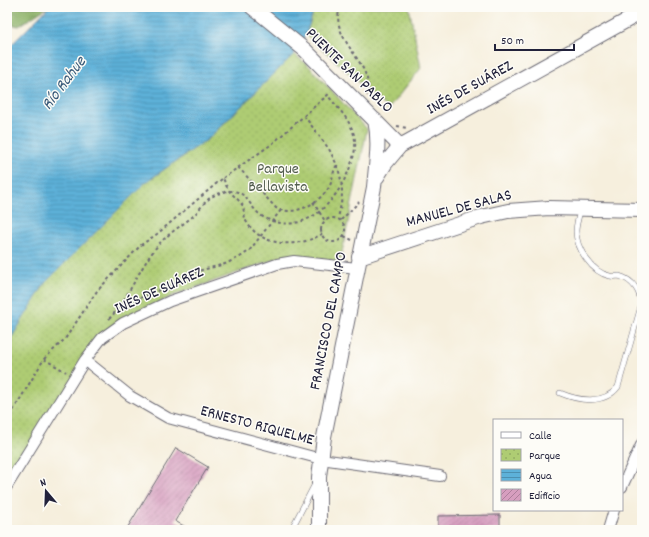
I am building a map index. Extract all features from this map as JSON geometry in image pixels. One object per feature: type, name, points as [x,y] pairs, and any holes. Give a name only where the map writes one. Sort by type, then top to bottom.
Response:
[{"type":"street","name":"PUENTE SAN PABLO","points":[[252,7],[305,50],[400,146]]},
{"type":"street","name":"INÉS DE SUÁREZ","points":[[374,187],[385,164],[400,146],[642,12]]},
{"type":"street","name":"FRANCISCO DEL CAMPO","points":[[319,530],[319,476],[321,459],[358,262],[374,187],[378,151],[378,133],[375,120]]},
{"type":"street","name":"MANUEL DE SALAS","points":[[358,262],[501,212],[532,209],[642,210]]},
{"type":"street","name":"INÉS DE SUÁREZ","points":[[7,486],[85,360],[102,338],[123,323],[170,301],[269,266],[294,261],[358,262]]},
{"type":"street","name":"ERNESTO RIQUELME","points":[[85,360],[130,396],[168,418],[321,459],[440,476]]},
{"type":"street","points":[[623,485],[642,442]]},
{"type":"street","points":[[608,530],[614,511]]},
{"type":"lane","points":[[560,393],[576,398],[592,400],[605,397],[614,392],[618,387],[641,306],[640,296],[632,283],[624,278],[610,276],[603,273],[591,264],[582,252],[576,231],[580,209]]},
{"type":"lane","points":[[291,530],[319,476]]},
{"type":"path","points":[[7,20],[13,7]]},
{"type":"path","points":[[340,7],[339,26],[345,40],[364,71],[368,84],[367,99],[362,95]]},
{"type":"path","points":[[7,421],[44,359],[65,339],[97,291],[141,245],[157,234],[223,178],[272,144],[328,96],[347,119],[355,138],[355,150],[343,183],[338,218]]},
{"type":"path","points":[[305,116],[329,149],[343,183]]},
{"type":"path","points":[[392,121],[402,128],[411,128]]},
{"type":"path","points":[[238,167],[276,208],[290,212],[302,209],[313,202],[328,188],[336,165]]},
{"type":"path","points":[[223,178],[230,191],[242,206],[244,216],[250,227],[262,235],[278,242],[293,244],[310,240],[322,234]]},
{"type":"path","points":[[104,324],[126,298],[159,244],[193,216],[208,200],[219,193],[230,191],[240,193],[259,214],[272,221],[285,224],[300,223],[310,219],[319,212],[343,183]]},
{"type":"path","points":[[341,220],[362,199],[361,206]]},
{"type":"path","points":[[313,202],[325,221]]},
{"type":"path","points":[[109,322],[135,300],[174,284],[198,271],[225,264],[240,258],[249,251],[281,210]]},
{"type":"path","points":[[331,218],[338,218],[341,220],[345,227],[344,236],[338,241],[334,242],[326,240],[322,234],[321,227],[325,221],[331,218]]},
{"type":"path","points":[[344,236],[354,242],[356,235]]},
{"type":"path","points":[[44,359],[66,372]]},
{"type":"path","points":[[63,378],[69,366]]},
{"type":"green space","points":[[7,7],[48,7],[19,26],[7,24]]},
{"type":"green space","points":[[317,7],[409,7],[421,68],[388,109],[306,34],[313,13]]},
{"type":"green space","name":"Parque Bellavista","points":[[294,54],[308,65],[367,129],[340,262],[290,256],[278,258],[172,296],[100,337],[7,481],[7,345],[45,283],[146,182],[208,139]]},
{"type":"water","name":"Río Rahue","points":[[49,7],[317,7],[313,13],[306,34],[294,54],[208,139],[146,182],[45,283],[7,345],[7,49]]},
{"type":"building","points":[[176,448],[208,467],[175,521],[191,530],[126,530]]},
{"type":"building","points":[[500,515],[500,530],[438,530],[438,516]]}]
